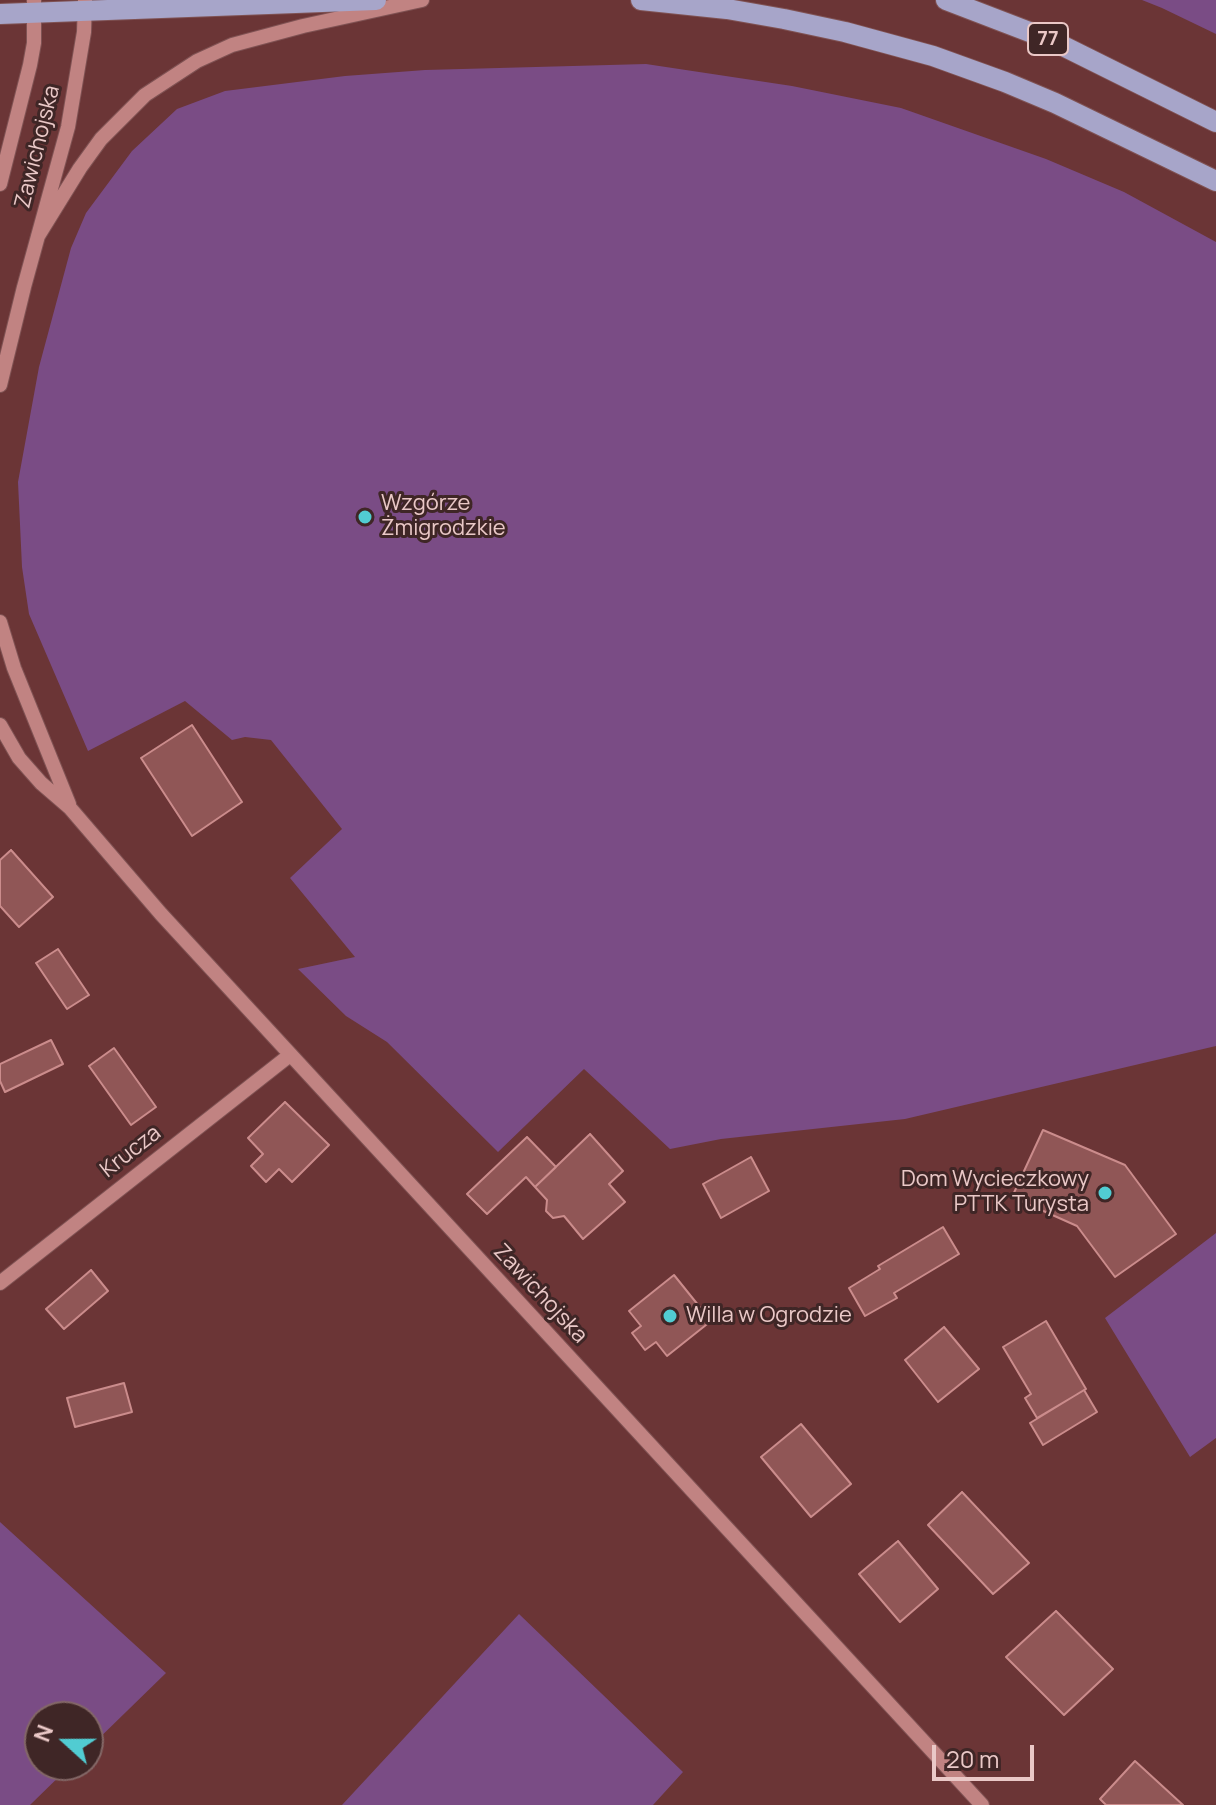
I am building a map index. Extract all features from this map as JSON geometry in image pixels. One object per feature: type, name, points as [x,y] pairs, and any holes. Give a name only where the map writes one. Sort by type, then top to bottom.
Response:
[{"type":"main road","points":[[0,14],[35,6],[376,0]]},
{"type":"main road","points":[[641,0],[727,9],[784,19],[933,56],[1067,108],[1216,181]]},
{"type":"main road","name":"77","points":[[946,0],[1053,41],[1216,122]]},
{"type":"street","points":[[38,236],[101,139],[145,95],[197,61],[232,45],[422,0]]},
{"type":"street","name":"Zawichojska","points":[[0,184],[25,91],[34,43],[35,6]]},
{"type":"street","name":"Zawichojska","points":[[0,385],[71,112],[86,6]]},
{"type":"street","name":"Zawichojska","points":[[0,622],[14,668],[70,808]]},
{"type":"street","name":"Zawichojska","points":[[0,725],[19,758],[41,783],[70,808],[161,914],[982,1805]]},
{"type":"street","name":"Krucza","points":[[0,1283],[290,1055]]},
{"type":"shaded area","points":[[1142,0],[1216,0],[1216,34],[1162,8]]},
{"type":"shaded area","points":[[646,64],[792,86],[901,108],[1046,159],[1124,192],[1216,242],[1216,1046],[905,1119],[721,1139],[670,1149],[584,1069],[498,1152],[387,1042],[346,1016],[298,969],[355,957],[290,878],[342,829],[271,740],[245,737],[232,740],[185,701],[88,751],[29,614],[22,567],[18,482],[39,367],[71,248],[86,213],[132,151],[177,109],[225,91],[425,70]]},
{"type":"shaded area","points":[[1216,1233],[1216,1438],[1190,1457],[1105,1318]]},
{"type":"shaded area","points":[[0,1522],[166,1673],[104,1733],[104,1701],[24,1701],[24,1781],[55,1781],[30,1805],[0,1805]]},
{"type":"shaded area","points":[[519,1614],[683,1772],[653,1805],[342,1805]]},
{"type":"building","points":[[192,725],[242,802],[192,836],[141,758]]},
{"type":"building","points":[[11,850],[53,897],[19,927],[0,906],[0,860]]},
{"type":"building","points":[[58,949],[89,995],[67,1009],[36,963]]},
{"type":"building","points":[[51,1040],[63,1064],[5,1092],[0,1081],[0,1064]]},
{"type":"building","points":[[114,1048],[156,1107],[131,1125],[89,1066]]},
{"type":"building","points":[[285,1102],[329,1145],[292,1182],[279,1169],[266,1182],[251,1166],[263,1154],[248,1138]]},
{"type":"building","points":[[1043,1130],[1125,1165],[1176,1234],[1115,1277],[1077,1226],[1012,1197]]},
{"type":"building","points":[[590,1134],[623,1171],[609,1184],[625,1202],[583,1239],[564,1216],[553,1218],[546,1211],[547,1200],[535,1187]]},
{"type":"building","points":[[527,1137],[556,1167],[535,1187],[526,1177],[487,1214],[467,1194]]},
{"type":"building","points":[[751,1157],[769,1191],[721,1218],[703,1184]]},
{"type":"building","points":[[943,1227],[959,1254],[894,1293],[897,1298],[865,1316],[849,1288],[880,1269],[878,1266]]},
{"type":"building","points":[[91,1270],[108,1291],[64,1329],[46,1309]]},
{"type":"building","name":"Willa w Ogrodzie","points":[[674,1275],[711,1321],[667,1356],[656,1342],[645,1350],[632,1333],[641,1326],[629,1311]]},
{"type":"building","points":[[1046,1321],[1086,1389],[1037,1418],[1025,1398],[1031,1394],[1003,1347]]},
{"type":"building","points":[[944,1327],[979,1369],[938,1402],[905,1360]]},
{"type":"building","points":[[124,1383],[132,1412],[75,1427],[67,1398]]},
{"type":"building","points":[[1084,1390],[1097,1412],[1043,1445],[1030,1423]]},
{"type":"building","points":[[801,1424],[851,1484],[811,1517],[761,1457]]},
{"type":"building","points":[[962,1492],[1029,1563],[993,1594],[928,1525]]},
{"type":"building","points":[[898,1541],[938,1589],[900,1622],[859,1574]]},
{"type":"building","points":[[1056,1611],[1113,1669],[1064,1715],[1006,1657]]},
{"type":"building","points":[[1135,1761],[1183,1805],[1106,1805],[1100,1799]]},
{"type":"place","name":"Wzgórze Żmigrodzkie","points":[[365,517]]},
{"type":"place","name":"Dom Wycieczkowy PTTK Turysta","points":[[1105,1193]]},
{"type":"place","name":"Willa w Ogrodzie","points":[[670,1316]]}]
